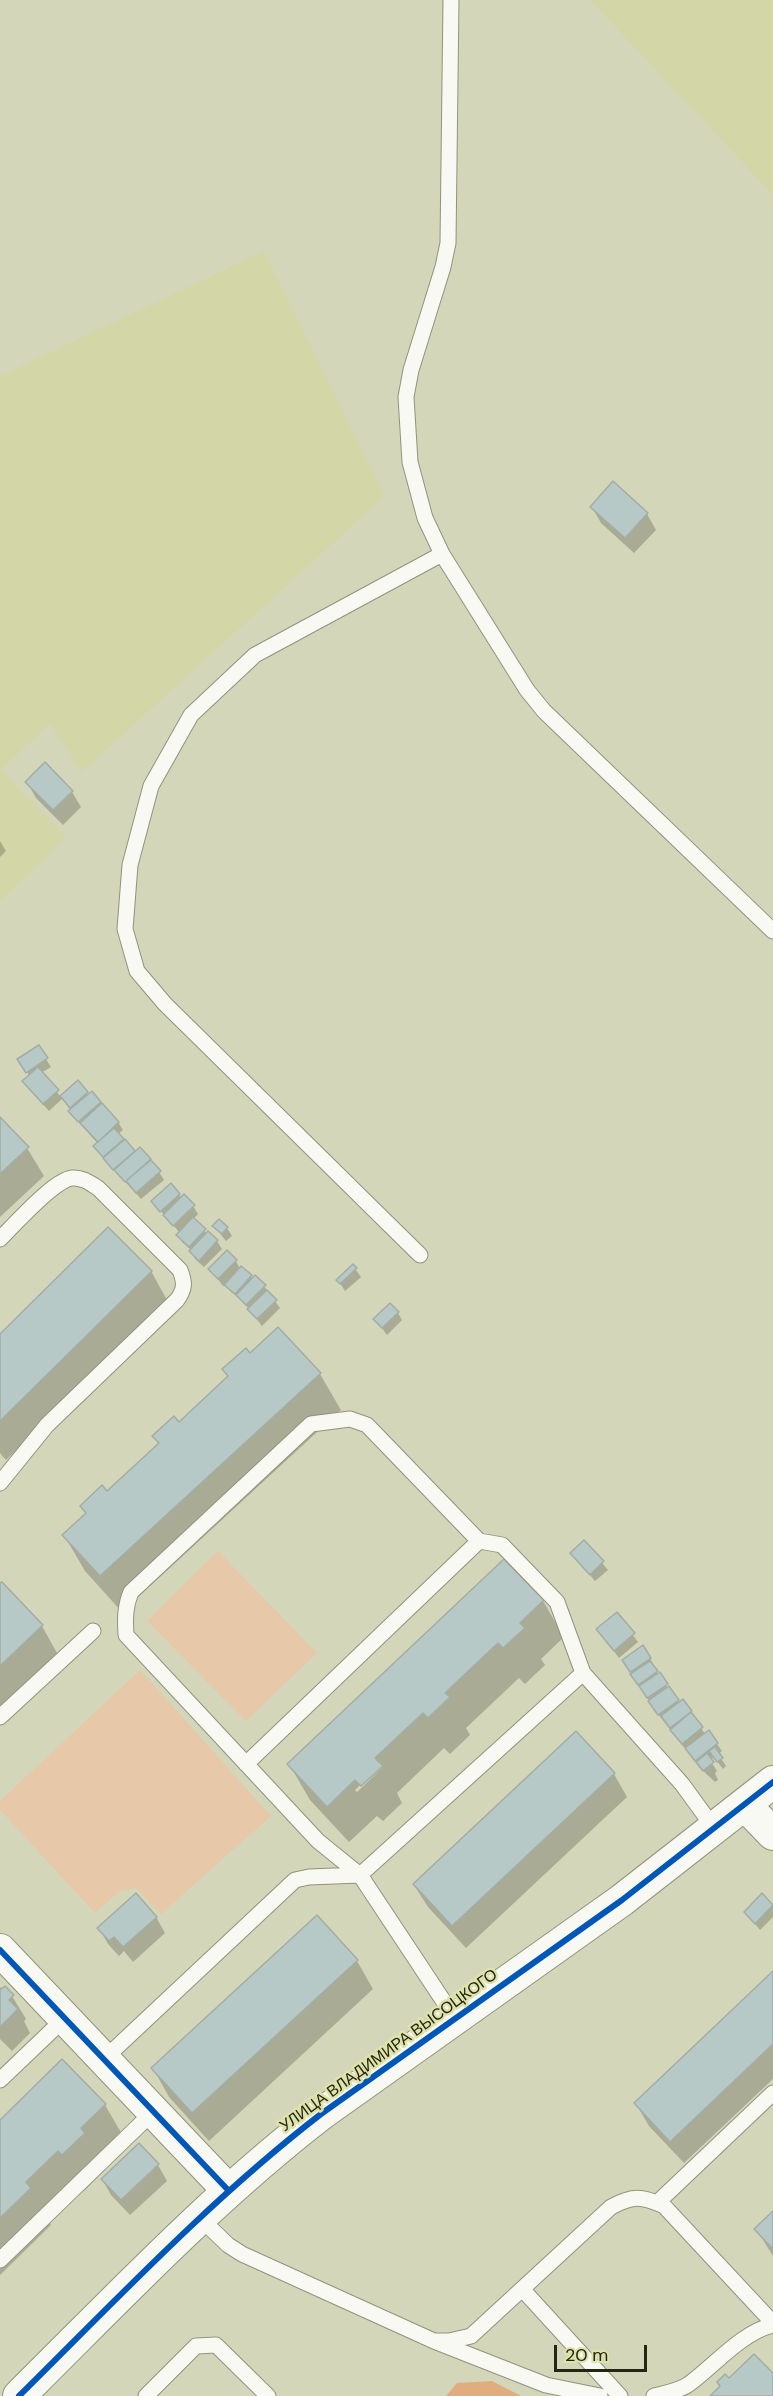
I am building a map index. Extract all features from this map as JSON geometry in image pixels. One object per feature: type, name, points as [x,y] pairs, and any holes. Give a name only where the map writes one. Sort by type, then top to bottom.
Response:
[{"type":"street","name":"УЛИЦА ВЛАДИМИРА ВЫСОЦКОГО","points":[[19,2396],[200,2217],[281,2145],[321,2114],[622,1900],[773,1782]]},
{"type":"street","points":[[745,1805],[773,1834]]},
{"type":"street","points":[[0,1950],[229,2191]]},
{"type":"lane","points":[[452,0],[448,243],[411,370],[406,397],[410,462],[425,518],[442,554],[527,690],[544,711],[773,931]]},
{"type":"lane","points":[[420,1255],[165,1004],[137,970],[125,929],[130,865],[151,786],[190,715],[255,655],[442,554]]},
{"type":"lane","points":[[0,1239],[57,1184],[72,1178],[84,1179],[98,1188],[180,1270],[184,1281],[184,1290],[177,1300],[47,1425],[0,1483]]},
{"type":"lane","points":[[456,2020],[360,1875],[318,1841],[126,1635],[126,1604],[131,1592],[311,1424],[350,1419],[367,1425],[479,1540],[502,1545],[557,1602],[584,1673],[682,1784],[714,1828]]},
{"type":"lane","points":[[246,1764],[479,1540]]},
{"type":"lane","points":[[0,1717],[93,1631]]},
{"type":"lane","points":[[103,2060],[295,1880],[309,1876],[360,1875],[584,1673]]},
{"type":"lane","points":[[0,2080],[65,2018]]},
{"type":"lane","points":[[657,2203],[773,2093]]},
{"type":"lane","points":[[0,2260],[153,2112]]},
{"type":"lane","points":[[434,2341],[448,2341],[471,2336],[611,2207],[634,2197],[664,2206],[773,2324],[762,2328],[720,2358],[687,2386],[654,2396]]},
{"type":"lane","points":[[200,2217],[228,2245],[242,2254],[434,2341],[546,2385],[600,2396]]},
{"type":"lane","points":[[523,2290],[620,2396]]},
{"type":"lane","points":[[146,2396],[196,2346],[216,2344],[268,2396]]},
{"type":"shaded area","points":[[590,0],[773,0],[773,195]]},
{"type":"shaded area","points":[[264,251],[385,496],[82,772],[50,723],[1,770],[66,837],[0,902],[0,376]]},
{"type":"shaded area","points":[[218,1551],[317,1653],[246,1721],[147,1621]]},
{"type":"shaded area","points":[[140,1670],[271,1816],[161,1914],[136,1888],[120,1891],[95,1913],[0,1810],[0,1801]]},
{"type":"shaded area","points":[[492,2381],[521,2396],[446,2396],[457,2383]]},
{"type":"building","points":[[613,481],[648,513],[625,538],[590,507]]},
{"type":"building","points":[[45,762],[73,791],[53,810],[25,782]]},
{"type":"building","points":[[39,1045],[48,1058],[26,1073],[17,1059]]},
{"type":"building","points":[[38,1067],[59,1090],[43,1104],[22,1081]]},
{"type":"building","points":[[78,1080],[88,1092],[70,1108],[60,1096]]},
{"type":"building","points":[[92,1091],[101,1102],[78,1122],[68,1111]]},
{"type":"building","points":[[102,1103],[119,1122],[98,1142],[80,1123]]},
{"type":"building","points":[[0,1117],[29,1147],[0,1174]]},
{"type":"building","points":[[114,1128],[124,1139],[103,1157],[93,1146]]},
{"type":"building","points":[[125,1139],[135,1151],[113,1170],[103,1158]]},
{"type":"building","points":[[140,1147],[151,1159],[125,1182],[114,1170]]},
{"type":"building","points":[[151,1160],[161,1171],[136,1193],[126,1181]]},
{"type":"building","points":[[171,1183],[180,1194],[160,1212],[151,1201]]},
{"type":"building","points":[[184,1194],[195,1205],[173,1226],[163,1215]]},
{"type":"building","points":[[193,1217],[206,1229],[189,1247],[176,1235]]},
{"type":"building","points":[[219,1219],[228,1227],[222,1234],[212,1226]]},
{"type":"building","points":[[108,1227],[152,1271],[0,1421],[0,1334]]},
{"type":"building","points":[[208,1231],[218,1240],[199,1261],[189,1251]]},
{"type":"building","points":[[227,1250],[237,1260],[218,1279],[208,1269]]},
{"type":"building","points":[[353,1264],[357,1268],[340,1284],[336,1280]]},
{"type":"building","points":[[241,1266],[252,1275],[235,1294],[224,1285]]},
{"type":"building","points":[[255,1275],[266,1285],[246,1305],[236,1295]]},
{"type":"building","points":[[267,1290],[277,1300],[257,1319],[247,1309]]},
{"type":"building","points":[[390,1303],[399,1312],[382,1328],[373,1319]]},
{"type":"building","points":[[278,1327],[321,1373],[100,1576],[62,1535],[86,1513],[80,1506],[102,1485],[107,1491],[159,1443],[152,1436],[174,1416],[179,1422],[228,1376],[222,1369],[246,1348],[250,1353]]},
{"type":"building","points":[[584,1540],[604,1561],[590,1575],[570,1553]]},
{"type":"building","points":[[504,1559],[544,1600],[520,1623],[525,1628],[503,1648],[498,1643],[445,1693],[450,1697],[428,1718],[423,1713],[375,1758],[383,1766],[361,1786],[355,1780],[327,1807],[287,1764]]},
{"type":"building","points":[[2,1582],[43,1625],[0,1666],[0,1583]]},
{"type":"building","points":[[617,1612],[635,1633],[614,1651],[596,1629]]},
{"type":"building","points":[[643,1645],[651,1658],[630,1672],[622,1660]]},
{"type":"building","points":[[650,1661],[658,1671],[638,1685],[630,1674]]},
{"type":"building","points":[[660,1672],[668,1684],[647,1698],[639,1686]]},
{"type":"building","points":[[669,1686],[679,1700],[658,1715],[648,1701]]},
{"type":"building","points":[[683,1699],[692,1711],[670,1728],[661,1716]]},
{"type":"building","points":[[691,1712],[703,1727],[682,1744],[670,1730]]},
{"type":"building","points":[[709,1730],[718,1743],[695,1761],[685,1748]]},
{"type":"building","points":[[576,1731],[615,1773],[452,1926],[413,1884]]},
{"type":"building","points":[[715,1747],[723,1758],[717,1762],[709,1751]]},
{"type":"building","points":[[707,1753],[714,1762],[703,1771],[696,1762]]},
{"type":"building","points":[[136,1893],[157,1917],[123,1947],[114,1937],[109,1941],[97,1928]]},
{"type":"building","points":[[762,1893],[773,1905],[755,1924],[744,1912]]},
{"type":"building","points":[[317,1915],[358,1960],[192,2113],[151,2068]]},
{"type":"building","points":[[773,1971],[773,2044],[670,2142],[634,2103]]},
{"type":"building","points":[[5,1986],[14,1995],[9,2000],[18,2009],[0,2027],[0,1988]]},
{"type":"building","points":[[62,2059],[106,2104],[81,2128],[85,2133],[62,2155],[58,2151],[26,2182],[31,2188],[0,2218],[0,2120]]},
{"type":"building","points":[[139,2143],[159,2164],[121,2200],[101,2179]]},
{"type":"building","points":[[773,2211],[773,2249],[754,2229]]},
{"type":"building","points":[[754,2354],[773,2373],[773,2396],[710,2396],[720,2386],[717,2382],[725,2374],[729,2378]]},
{"type":"cycle path","points":[[19,2396],[166,2250],[281,2146],[321,2114],[622,1900],[773,1782]]},
{"type":"cycle path","points":[[0,1950],[229,2191]]}]
